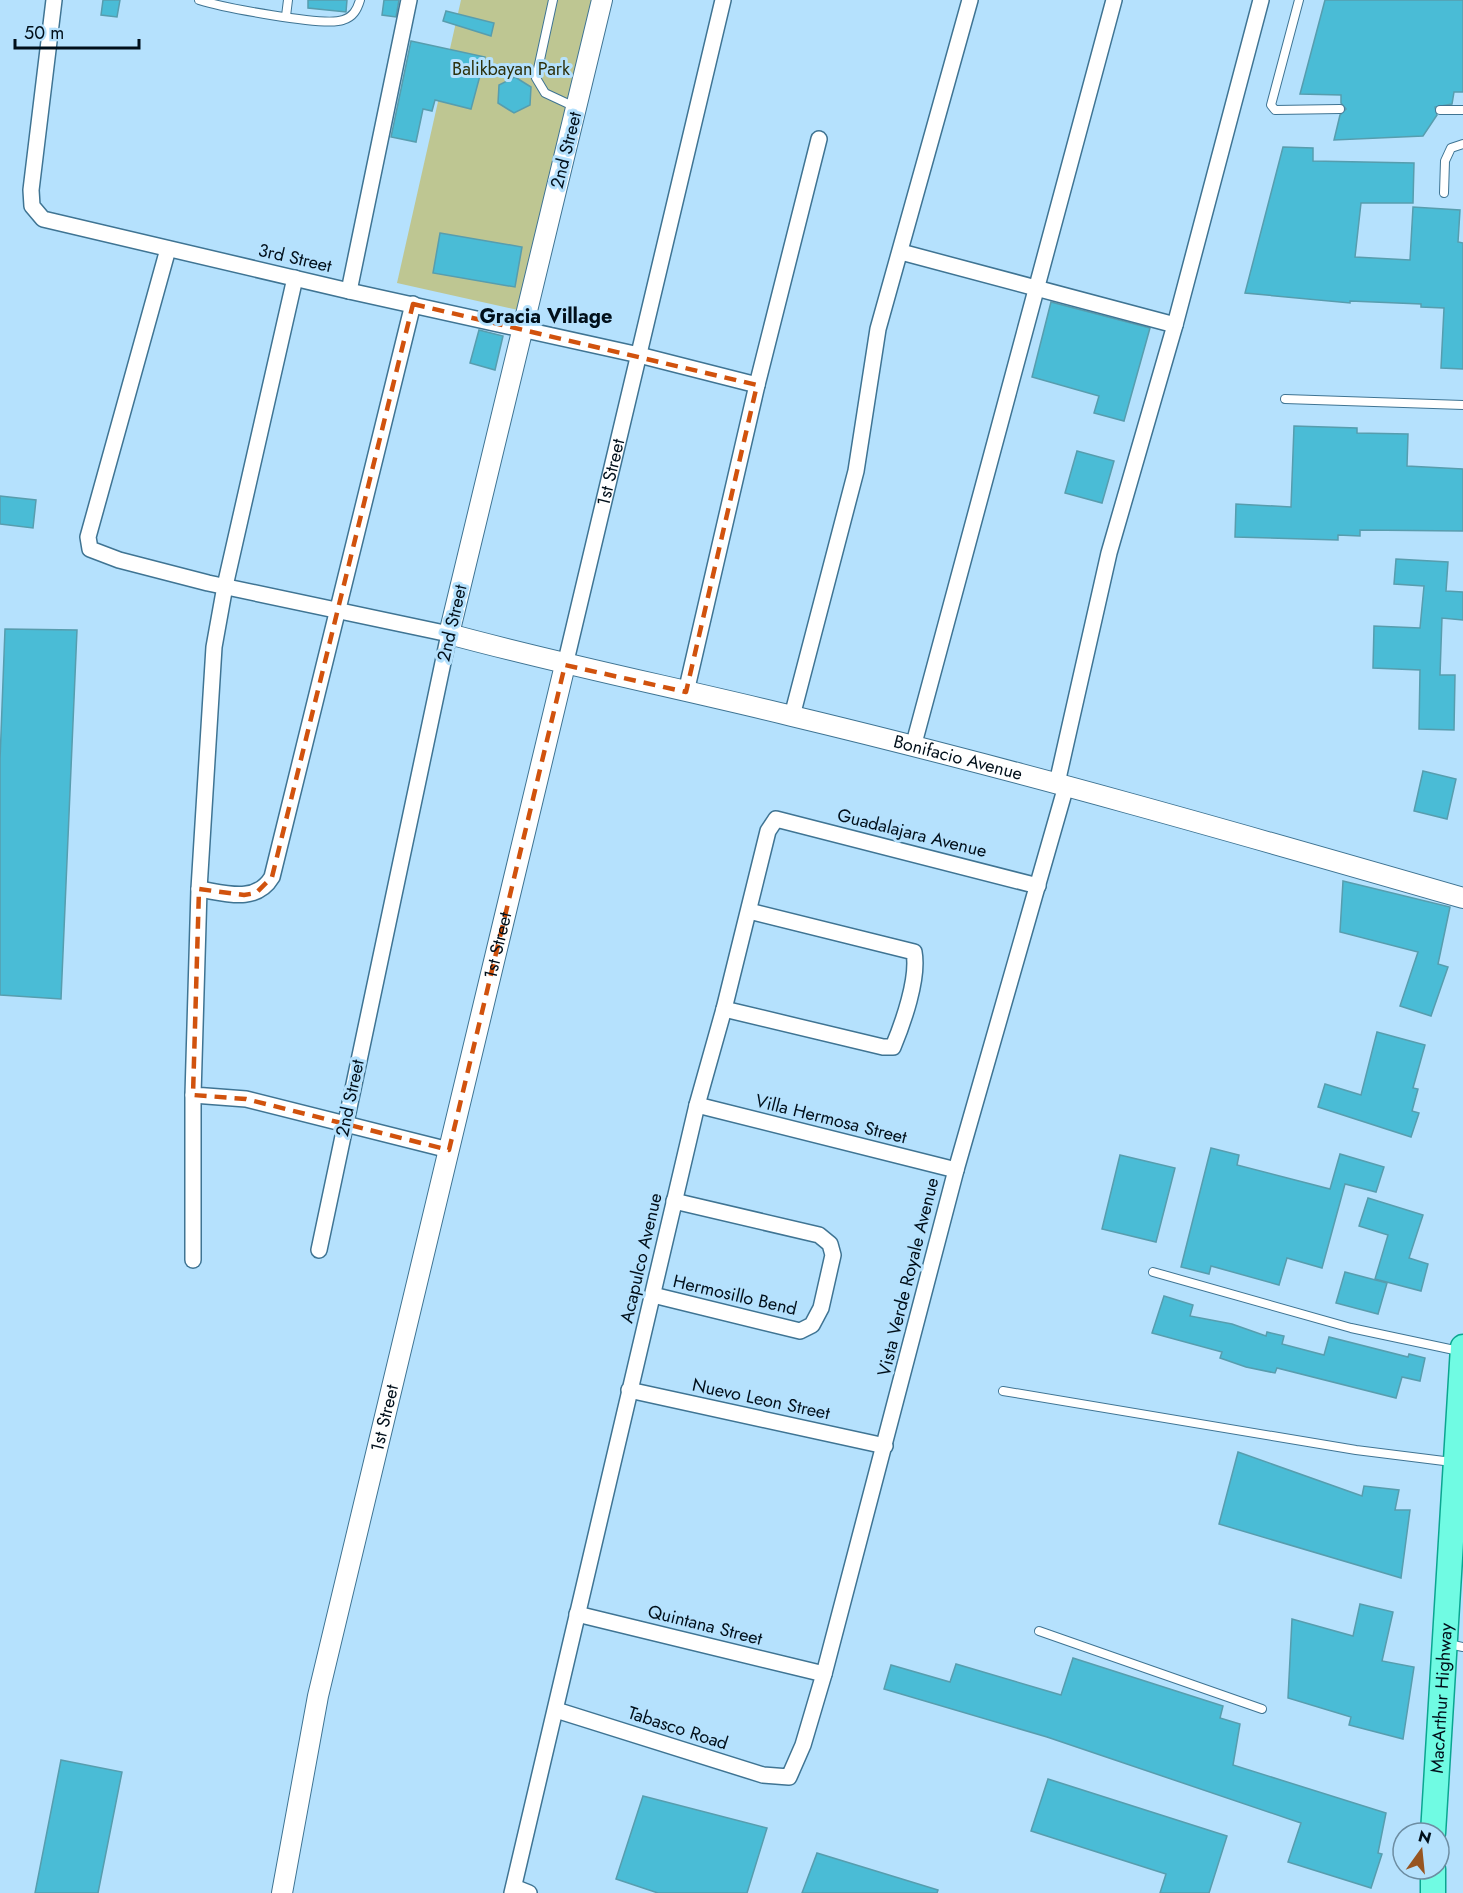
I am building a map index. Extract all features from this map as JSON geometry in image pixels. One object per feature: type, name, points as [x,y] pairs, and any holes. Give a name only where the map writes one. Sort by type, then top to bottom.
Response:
[{"type":"main road","name":"MacArthur Highway","points":[[1434,1821],[1454,1645],[1459,1489],[1456,1463],[1463,1347]]},
{"type":"street","name":"3rd Street","points":[[54,0],[31,190],[32,206],[36,214],[52,222],[639,355],[757,386]]},
{"type":"street","points":[[349,291],[410,0]]},
{"type":"street","name":"2nd Street","points":[[319,1250],[449,634],[602,0]]},
{"type":"street","name":"1st Street","points":[[282,1893],[321,1684],[723,0]]},
{"type":"street","points":[[792,716],[856,471],[878,329],[970,0]]},
{"type":"street","points":[[913,747],[1038,290],[1114,0]]},
{"type":"street","name":"Vista Verde Royale Avenue","points":[[789,1778],[803,1745],[824,1674],[956,1170],[1038,886],[1109,553],[1174,325],[1261,0]]},
{"type":"street","points":[[686,692],[757,386],[819,139]]},
{"type":"street","points":[[168,249],[88,544],[90,549],[119,560],[225,586],[449,634]]},
{"type":"street","points":[[901,252],[1174,325]]},
{"type":"street","points":[[193,1260],[199,889],[213,658],[225,586],[295,278]]},
{"type":"street","points":[[199,889],[244,896],[256,893],[267,886],[272,877],[413,304]]},
{"type":"street","name":"Bonifacio Avenue","points":[[449,634],[566,665],[792,716],[1061,785],[1463,898]]},
{"type":"street","name":"Guadalajara Avenue","points":[[776,819],[1038,886]]},
{"type":"street","name":"Acapulco Avenue","points":[[513,1890],[697,1105],[724,1009],[768,831],[776,819]]},
{"type":"street","points":[[724,1009],[883,1047],[893,1047],[912,984],[916,965],[914,952],[748,911]]},
{"type":"street","points":[[194,1095],[246,1099],[344,1126],[449,1150]]},
{"type":"street","name":"Villa Hermosa Street","points":[[697,1105],[956,1170]]},
{"type":"street","name":"Hermosillo Bend","points":[[652,1295],[800,1331],[812,1325],[821,1308],[833,1255],[830,1244],[819,1235],[674,1201]]},
{"type":"street","name":"Nuevo Leon Street","points":[[629,1390],[885,1446]]},
{"type":"street","name":"Quintana Street","points":[[577,1614],[824,1674]]},
{"type":"street","name":"Tabasco Road","points":[[556,1710],[763,1775],[789,1778]]},
{"type":"street","points":[[513,1890],[530,1893]]},
{"type":"lane","points":[[199,0],[325,23],[342,21],[357,11],[360,0]]},
{"type":"lane","points":[[286,16],[288,0]]},
{"type":"lane","points":[[553,0],[536,78],[545,93],[576,107]]},
{"type":"lane","points":[[1299,0],[1271,105],[1275,110],[1340,109]]},
{"type":"lane","points":[[1440,110],[1463,110]]},
{"type":"lane","points":[[1444,193],[1445,161],[1450,148],[1463,144]]},
{"type":"lane","points":[[1285,399],[1463,405]]},
{"type":"lane","points":[[1153,1272],[1350,1328],[1463,1352]]},
{"type":"lane","points":[[1003,1391],[1356,1450],[1456,1463]]},
{"type":"lane","points":[[1039,1631],[1262,1709]]},
{"type":"highlighted area","points":[[413,304],[757,385],[686,692],[565,665],[449,1150],[246,1099],[193,1095],[199,889],[244,895],[256,893],[272,877]]},
{"type":"green space","name":"Balikbayan Park","points":[[461,0],[594,0],[518,310],[397,283]]},
{"type":"building","points":[[103,0],[120,0],[117,17],[101,15]]},
{"type":"building","points":[[308,0],[347,0],[346,12],[308,8]]},
{"type":"building","points":[[384,0],[399,0],[396,17],[382,15]]},
{"type":"building","points":[[1325,0],[1463,0],[1463,92],[1454,92],[1452,104],[1435,107],[1437,115],[1423,136],[1334,140],[1340,115],[1346,109],[1341,103],[1341,95],[1300,94]]},
{"type":"building","points":[[446,11],[494,23],[491,36],[443,21]]},
{"type":"building","points":[[411,41],[485,57],[471,109],[435,100],[432,111],[423,109],[416,142],[391,137]]},
{"type":"building","points":[[515,77],[531,87],[530,105],[514,113],[498,103],[499,85]]},
{"type":"building","points":[[1283,147],[1313,148],[1313,161],[1414,163],[1413,203],[1361,203],[1355,257],[1410,260],[1413,207],[1460,210],[1458,242],[1463,243],[1463,369],[1441,368],[1444,308],[1421,307],[1421,304],[1350,301],[1350,303],[1245,293]]},
{"type":"building","points":[[440,233],[522,247],[515,287],[433,273]]},
{"type":"building","points":[[1051,302],[1150,328],[1124,421],[1094,413],[1099,396],[1032,377]]},
{"type":"building","points":[[479,330],[503,336],[495,370],[470,363]]},
{"type":"building","points":[[1294,426],[1357,428],[1357,433],[1408,434],[1407,466],[1463,469],[1463,531],[1360,530],[1360,536],[1338,535],[1338,540],[1235,537],[1236,504],[1291,507]]},
{"type":"building","points":[[1077,451],[1114,461],[1102,503],[1065,493]]},
{"type":"building","points":[[0,496],[36,500],[33,528],[0,524]]},
{"type":"building","points":[[1396,559],[1448,562],[1446,591],[1463,592],[1463,620],[1442,618],[1440,675],[1455,675],[1454,730],[1419,729],[1420,670],[1373,668],[1374,626],[1420,628],[1424,586],[1394,584]]},
{"type":"building","points":[[5,629],[77,630],[61,999],[0,995],[0,760]]},
{"type":"building","points":[[1423,771],[1456,779],[1447,819],[1414,811]]},
{"type":"building","points":[[1343,881],[1450,907],[1438,964],[1448,967],[1431,1016],[1400,1006],[1418,952],[1340,932]]},
{"type":"building","points":[[1377,1032],[1425,1045],[1413,1088],[1418,1089],[1412,1111],[1419,1113],[1411,1137],[1318,1107],[1325,1084],[1361,1095]]},
{"type":"building","points":[[1211,1148],[1239,1155],[1237,1165],[1330,1189],[1340,1154],[1384,1167],[1376,1192],[1345,1184],[1322,1268],[1287,1258],[1279,1285],[1211,1266],[1209,1274],[1181,1267]]},
{"type":"building","points":[[1120,1155],[1175,1168],[1156,1242],[1102,1229]]},
{"type":"building","points":[[1368,1198],[1423,1215],[1409,1258],[1428,1264],[1421,1291],[1375,1279],[1388,1235],[1359,1226]]},
{"type":"building","points":[[1345,1272],[1387,1283],[1378,1314],[1336,1303]]},
{"type":"building","points":[[1164,1296],[1193,1305],[1190,1316],[1232,1324],[1266,1336],[1267,1332],[1284,1336],[1282,1344],[1324,1355],[1329,1337],[1408,1357],[1409,1354],[1425,1358],[1420,1381],[1402,1377],[1396,1398],[1277,1368],[1275,1373],[1246,1367],[1220,1358],[1222,1352],[1152,1333]]},
{"type":"building","points":[[1238,1452],[1362,1496],[1364,1486],[1399,1490],[1395,1510],[1410,1510],[1401,1578],[1219,1524]]},
{"type":"building","points":[[1360,1604],[1393,1612],[1382,1661],[1414,1667],[1403,1739],[1349,1725],[1351,1717],[1288,1698],[1292,1619],[1353,1636]]},
{"type":"building","points":[[1073,1658],[1223,1706],[1220,1718],[1240,1724],[1233,1765],[1386,1813],[1378,1853],[1382,1854],[1371,1888],[1288,1862],[1301,1823],[1047,1737],[884,1689],[891,1665],[950,1682],[956,1664],[1061,1695]]},
{"type":"building","points":[[61,1760],[122,1772],[98,1893],[35,1893]]},
{"type":"building","points":[[1048,1779],[1227,1836],[1209,1893],[1160,1893],[1166,1874],[1031,1831]]},
{"type":"building","points":[[643,1796],[767,1828],[747,1893],[658,1893],[616,1879]]},
{"type":"building","points":[[817,1853],[938,1890],[937,1893],[802,1893]]},
{"type":"district","name":"Gracia Village","points":[[546,316]]}]
